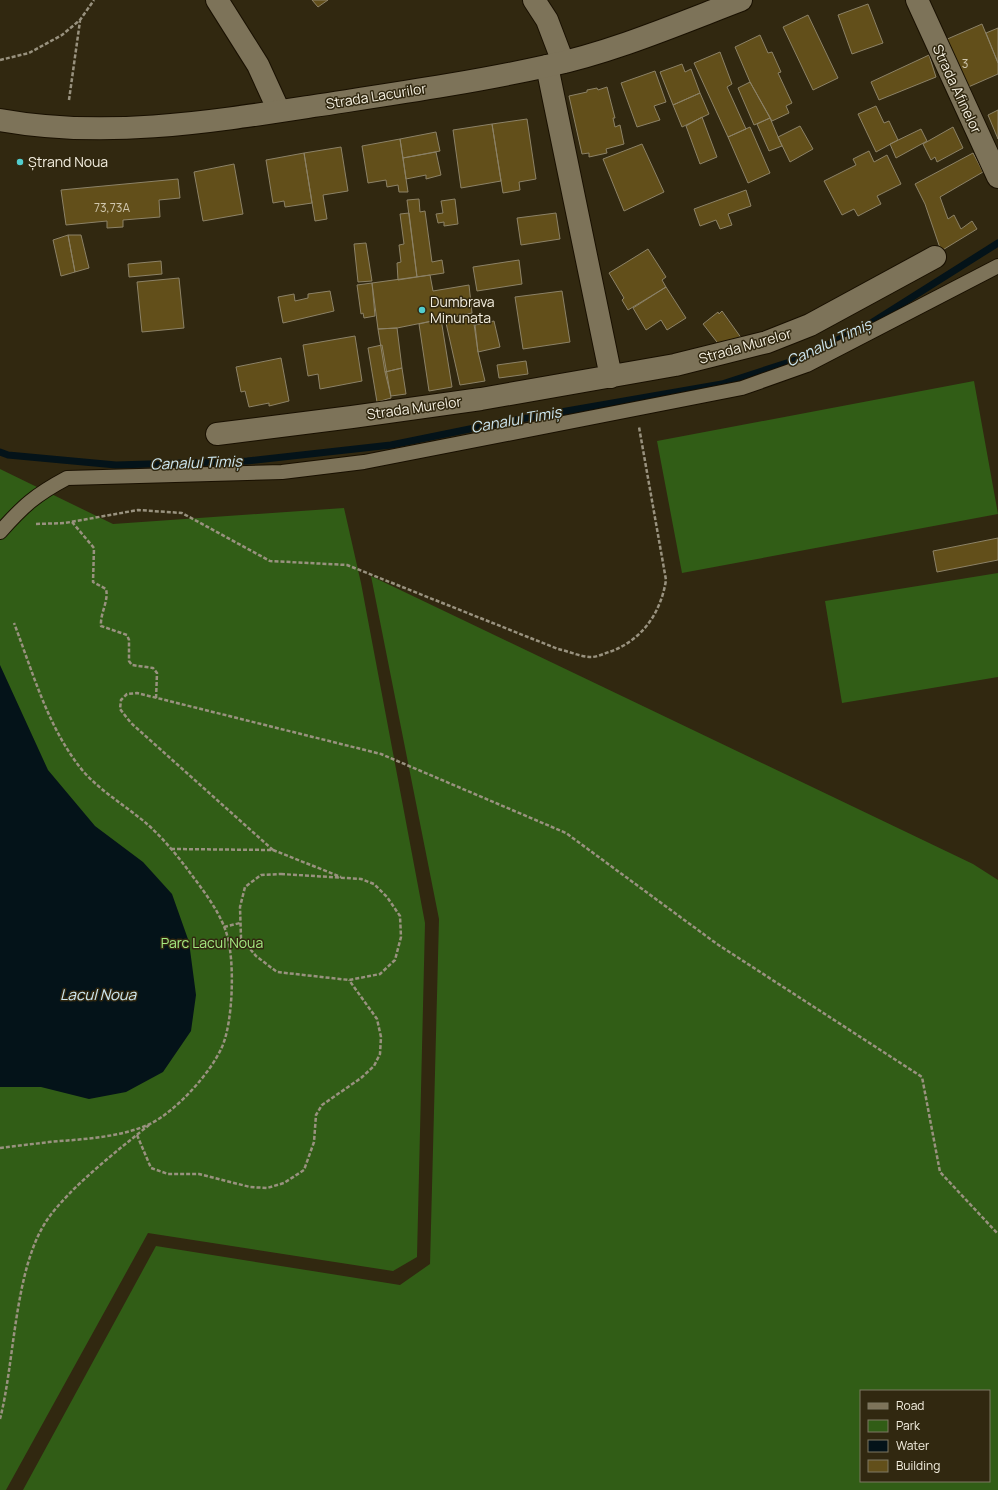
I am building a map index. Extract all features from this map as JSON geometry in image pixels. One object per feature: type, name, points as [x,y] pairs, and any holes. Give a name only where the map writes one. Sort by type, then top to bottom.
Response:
[{"type":"street","points":[[217,0],[258,65],[279,111]]},
{"type":"street","points":[[534,0],[547,20],[610,377]]},
{"type":"street","name":"Strada Lacurilor","points":[[0,120],[63,127],[116,128],[170,126],[229,119],[425,88],[555,64],[632,41],[741,0]]},
{"type":"street","name":"Strada Afinelor","points":[[917,0],[998,177]]},
{"type":"street","name":"Strada Murelor","points":[[217,434],[459,402],[675,365],[767,342],[810,326],[935,257]]},
{"type":"lane","points":[[4,528],[21,508],[42,491],[67,478],[274,473],[364,462],[742,388],[808,365],[998,266]]},
{"type":"path","points":[[0,60],[29,53],[62,35],[80,20],[94,0]]},
{"type":"path","points":[[69,100],[80,20]]},
{"type":"path","points":[[4,528],[72,522],[138,510],[182,513],[270,561],[347,565],[558,649],[590,657],[622,647],[643,631],[657,612],[664,594],[666,580],[636,409]]},
{"type":"path","points":[[72,522],[94,548],[93,582],[106,590],[108,594],[101,614],[101,626],[127,636],[129,640],[129,662],[132,665],[154,668],[157,673],[156,698]]},
{"type":"path","points":[[0,1420],[6,1397],[25,1275],[34,1245],[47,1220],[67,1197],[151,1123],[191,1091],[209,1069],[223,1046],[232,994],[232,967],[224,927],[203,892],[171,849],[148,825],[100,787],[76,763],[46,707],[14,623]]},
{"type":"path","points":[[343,878],[272,850],[132,723],[120,710],[121,700],[127,694],[137,693],[381,754],[566,833],[717,944],[922,1077],[940,1172],[998,1234]]},
{"type":"path","points":[[171,849],[272,850]]},
{"type":"path","points":[[281,874],[343,878],[361,879],[374,884],[387,897],[400,916],[401,937],[395,960],[380,974],[349,980],[277,972],[256,956],[241,938],[240,907],[245,887],[260,875],[281,874]]},
{"type":"path","points":[[224,927],[240,923]]},
{"type":"path","points":[[137,1135],[151,1168],[168,1174],[199,1174],[250,1187],[267,1188],[284,1183],[304,1170],[314,1142],[316,1115],[322,1105],[361,1078],[374,1066],[380,1054],[381,1036],[377,1019],[349,980]]},
{"type":"path","points":[[0,1148],[96,1138],[123,1132],[151,1123]]},
{"type":"green space","points":[[974,381],[998,514],[682,573],[657,441]]},
{"type":"green space","name":"Parc Lacul Noua","points":[[0,469],[113,524],[344,508],[361,583],[425,923],[417,1257],[393,1271],[148,1233],[6,1490],[0,1490]]},
{"type":"green space","points":[[998,573],[998,677],[842,703],[825,601]]},
{"type":"green space","points":[[371,576],[973,864],[998,880],[998,1490],[23,1490],[156,1246],[400,1285],[430,1264],[439,919]]},
{"type":"water","name":"Lacul Noua","points":[[0,665],[48,770],[95,826],[143,862],[172,894],[189,942],[196,995],[191,1031],[163,1072],[126,1092],[89,1099],[41,1087],[0,1087]]},
{"type":"building","points":[[312,0],[328,0],[318,7]]},
{"type":"building","points":[[868,4],[883,43],[852,54],[838,15]]},
{"type":"building","points":[[808,15],[838,78],[813,90],[783,27]]},
{"type":"building","points":[[982,24],[998,63],[998,74],[966,88],[945,40]]},
{"type":"building","points":[[998,28],[998,63],[986,33]]},
{"type":"building","points":[[760,35],[768,53],[772,52],[781,72],[778,73],[792,103],[786,106],[789,113],[772,121],[750,82],[735,47]]},
{"type":"building","points":[[720,52],[732,84],[727,87],[746,129],[728,137],[694,63]]},
{"type":"building","points":[[929,55],[936,77],[879,100],[871,82]]},
{"type":"building","points":[[682,64],[685,72],[691,69],[700,93],[673,105],[660,72]]},
{"type":"building","points":[[655,71],[666,102],[654,106],[660,120],[637,127],[621,83]]},
{"type":"building","points":[[750,82],[770,118],[754,125],[738,88]]},
{"type":"building","points":[[607,87],[615,118],[613,118],[615,127],[620,125],[624,144],[606,149],[607,153],[589,157],[589,153],[582,154],[569,96],[587,92],[587,90],[597,88],[598,90]]},
{"type":"building","points":[[700,93],[709,114],[682,127],[673,105]]},
{"type":"building","points":[[876,106],[884,123],[889,121],[898,140],[876,152],[858,114]]},
{"type":"building","points":[[998,110],[998,139],[988,115]]},
{"type":"building","points":[[702,117],[717,157],[700,164],[686,126]]},
{"type":"building","points":[[770,118],[782,146],[769,151],[757,124]]},
{"type":"building","points":[[527,119],[536,179],[519,182],[520,190],[503,193],[492,124]]},
{"type":"building","points":[[492,124],[501,181],[461,188],[453,130]]},
{"type":"building","points":[[800,126],[813,149],[790,162],[778,137]]},
{"type":"building","points":[[750,127],[770,173],[748,183],[728,137]]},
{"type":"building","points":[[953,127],[963,148],[937,162],[935,157],[931,160],[923,144]]},
{"type":"building","points":[[921,129],[927,141],[896,158],[890,144]]},
{"type":"building","points":[[436,132],[440,151],[403,158],[400,139]]},
{"type":"building","points":[[400,139],[408,192],[399,192],[398,185],[387,187],[386,180],[368,183],[362,146]]},
{"type":"building","points":[[642,144],[664,192],[624,211],[603,159]]},
{"type":"building","points":[[341,147],[348,191],[323,195],[327,219],[315,221],[304,153]]},
{"type":"building","points":[[869,151],[874,162],[887,155],[901,184],[877,196],[881,204],[858,216],[854,209],[842,215],[824,181],[856,165],[853,159]]},
{"type":"building","points":[[436,152],[441,175],[426,179],[426,175],[406,179],[403,158]]},
{"type":"building","points":[[304,153],[312,203],[285,207],[284,201],[273,203],[266,160]]},
{"type":"building","points":[[973,153],[983,172],[940,197],[948,219],[954,215],[961,229],[972,221],[977,229],[941,251],[925,204],[915,184]]},
{"type":"building","points":[[234,164],[243,214],[203,221],[194,172]]},
{"type":"building","points":[[178,179],[180,198],[159,200],[160,217],[123,220],[123,227],[107,228],[107,221],[66,225],[61,190]]},
{"type":"building","points":[[746,190],[751,206],[728,214],[732,225],[720,229],[716,220],[700,226],[694,209]]},
{"type":"building","points":[[419,199],[420,212],[425,211],[432,262],[442,260],[444,273],[417,277],[407,200]]},
{"type":"building","points":[[455,199],[458,224],[444,226],[444,222],[438,223],[436,214],[443,213],[441,201]]},
{"type":"building","points":[[409,213],[417,277],[398,280],[397,263],[401,262],[399,245],[404,244],[400,214]]},
{"type":"building","points":[[556,213],[560,239],[521,245],[517,218]]},
{"type":"building","points":[[68,235],[81,235],[89,268],[75,272]]},
{"type":"building","points":[[68,235],[75,272],[61,276],[53,240]]},
{"type":"building","points":[[366,243],[372,281],[358,282],[354,244]]},
{"type":"building","points":[[648,249],[666,277],[662,280],[666,287],[628,310],[622,300],[624,298],[609,273]]},
{"type":"building","points":[[519,260],[522,284],[477,291],[473,267]]},
{"type":"building","points":[[161,261],[162,274],[129,277],[128,264]]},
{"type":"building","points":[[430,275],[433,291],[469,285],[472,313],[397,328],[378,329],[372,283]]},
{"type":"building","points":[[179,278],[184,328],[142,332],[137,282]]},
{"type":"building","points":[[372,283],[375,316],[364,318],[363,313],[361,314],[357,285]]},
{"type":"building","points":[[666,287],[686,318],[667,330],[661,320],[646,330],[633,308]]},
{"type":"building","points":[[330,291],[334,311],[283,323],[278,297],[294,294],[295,301],[308,298],[308,294]]},
{"type":"building","points":[[562,291],[570,342],[523,349],[515,297]]},
{"type":"building","points":[[722,311],[742,339],[720,346],[703,324],[718,312],[719,314]]},
{"type":"building","points":[[473,317],[478,352],[485,381],[460,385],[446,323]]},
{"type":"building","points":[[441,319],[452,387],[429,391],[419,324]]},
{"type":"building","points":[[494,321],[500,347],[478,352],[475,325]]},
{"type":"building","points":[[397,328],[402,368],[385,372],[378,329]]},
{"type":"building","points":[[355,336],[362,381],[320,389],[318,374],[308,376],[303,345]]},
{"type":"building","points":[[382,345],[391,398],[377,402],[368,348]]},
{"type":"building","points":[[281,358],[289,401],[269,406],[269,403],[249,407],[245,391],[241,392],[236,367]]},
{"type":"building","points":[[526,361],[528,374],[499,378],[497,365]]},
{"type":"building","points":[[402,368],[406,394],[391,396],[385,372]]},
{"type":"building","points":[[998,538],[998,560],[937,572],[933,551]]},
{"type":"waterway","name":"Canalul Timiș","points":[[0,452],[8,455],[116,465],[247,461],[391,445],[509,421],[722,384],[799,359],[868,325],[998,243]]},
{"type":"place","name":"Ștrand Noua","points":[[20,162]]},
{"type":"place","name":"Dumbrava Minunata","points":[[422,310]]}]
